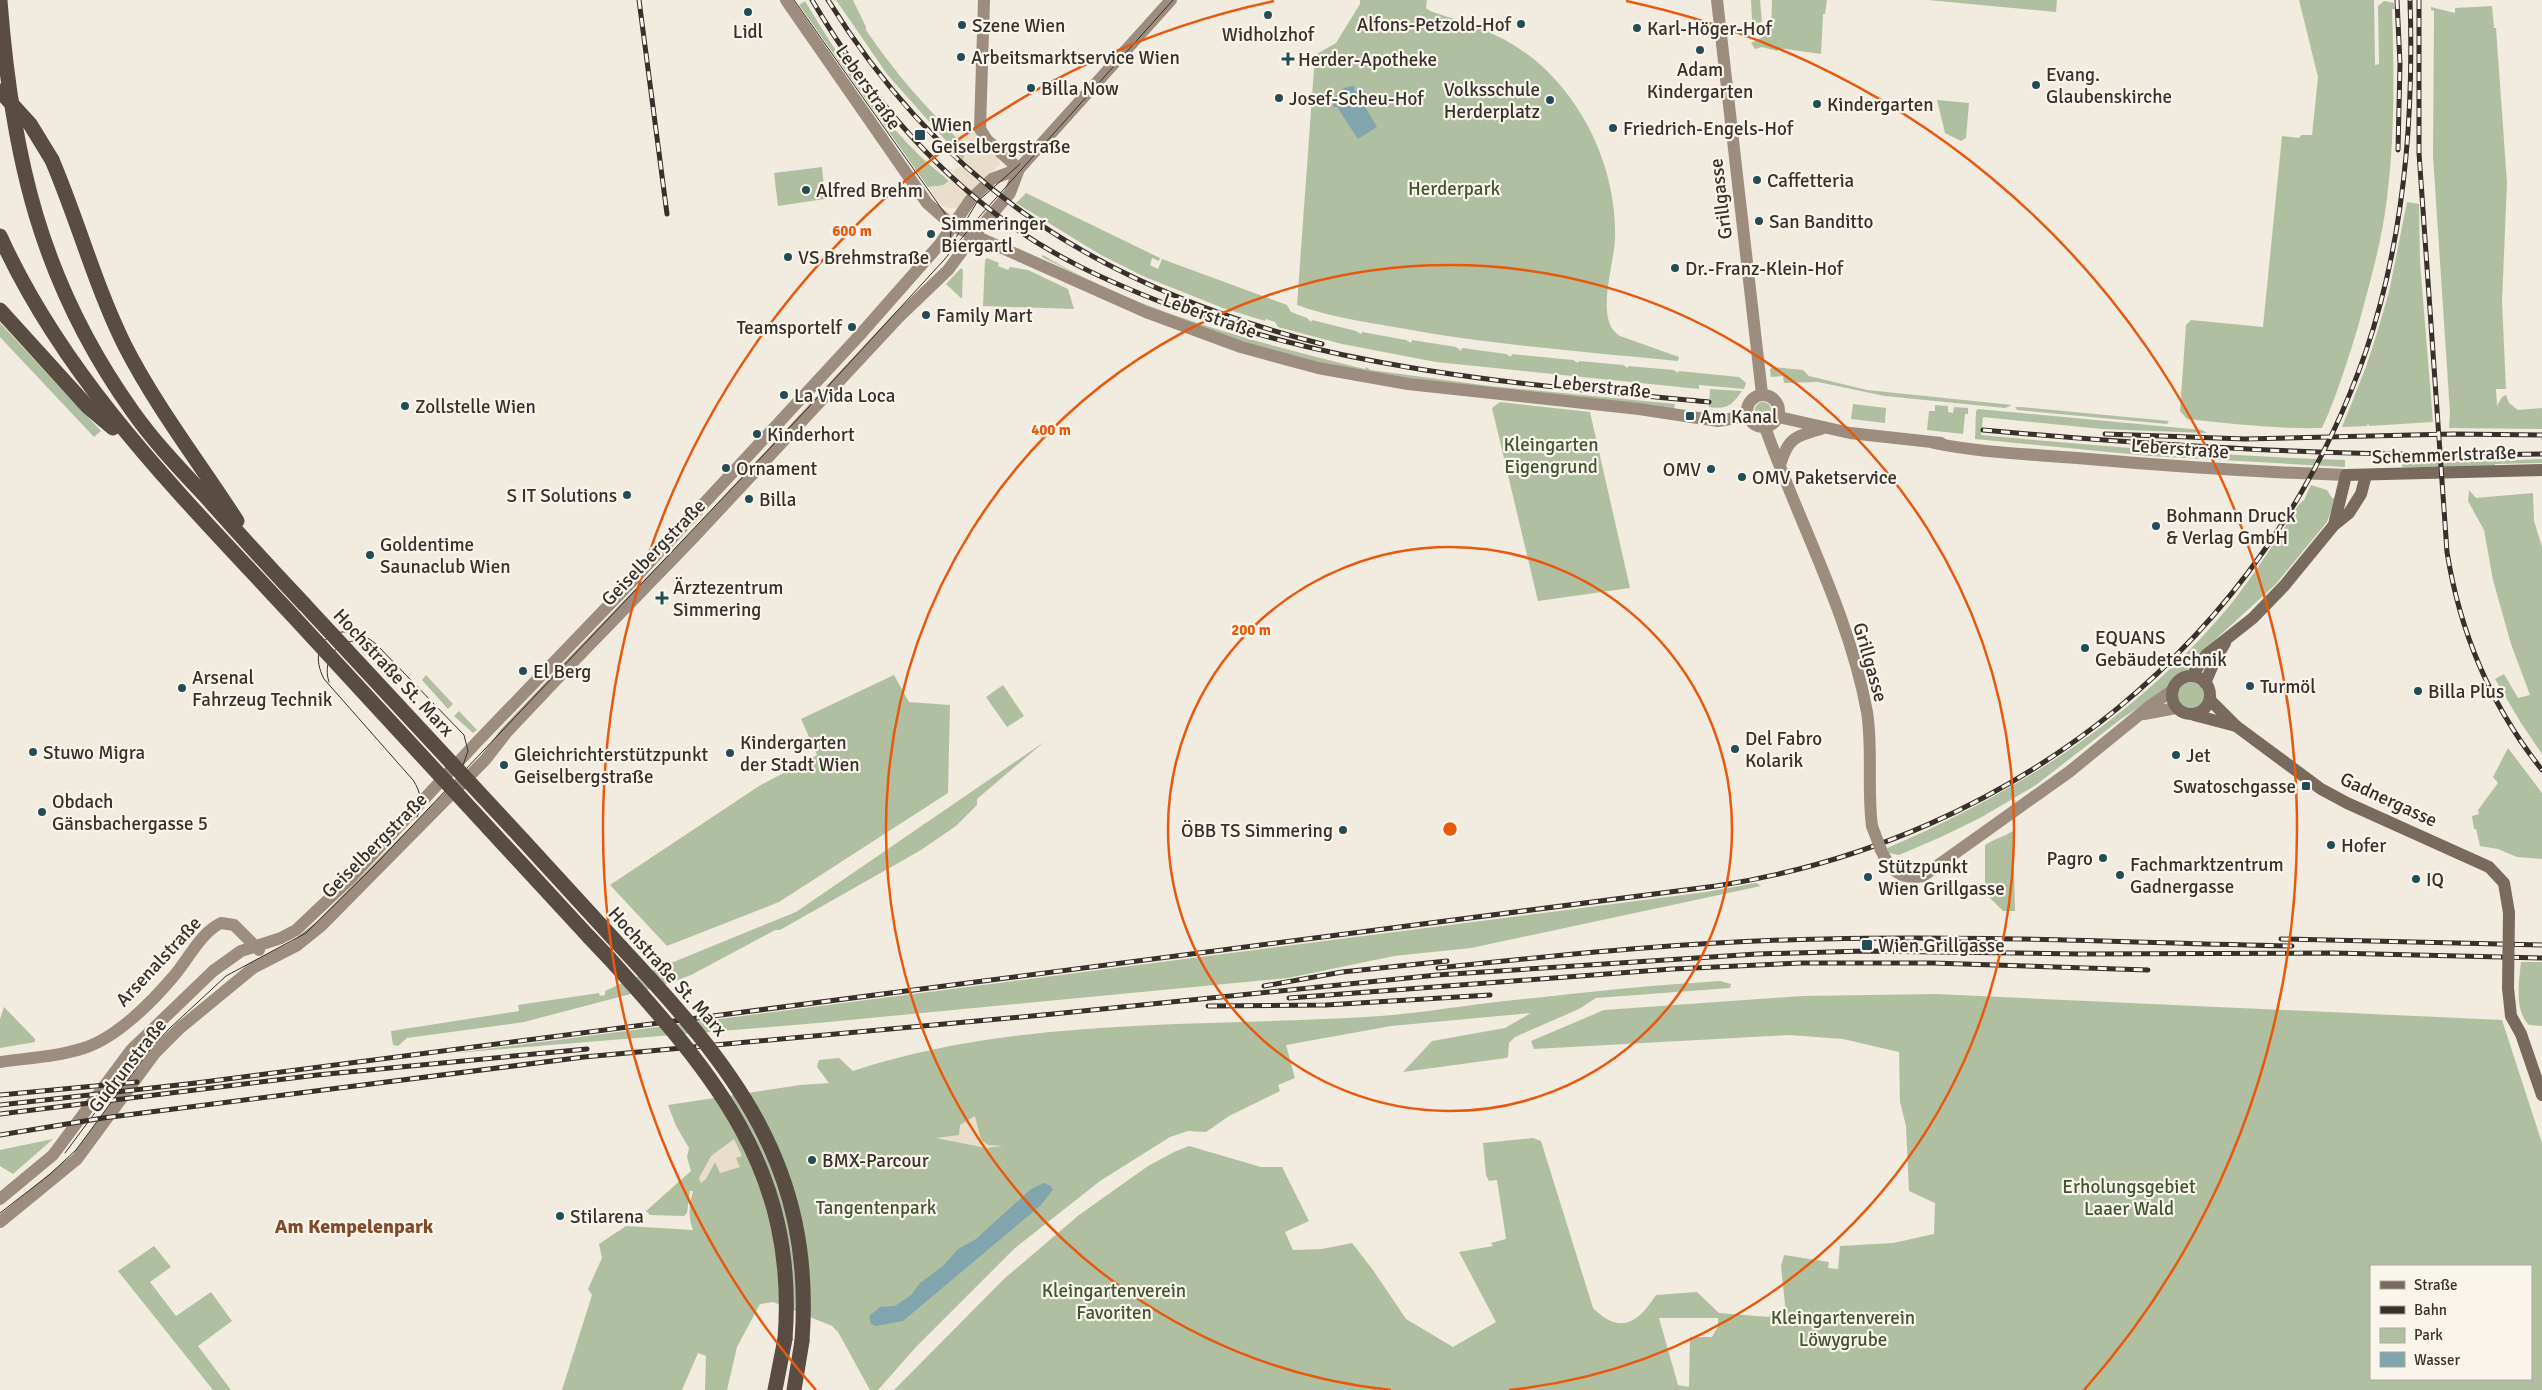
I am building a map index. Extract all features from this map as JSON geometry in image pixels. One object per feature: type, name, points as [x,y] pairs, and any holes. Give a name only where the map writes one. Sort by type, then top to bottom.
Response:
[{"type":"highway","name":"Hochstraße St. Marx","points":[[0,2],[8,89],[24,175],[46,247],[76,316],[118,391],[151,436],[264,561],[658,987],[722,1063],[765,1133],[793,1206],[804,1281],[802,1341],[794,1390]]},
{"type":"highway","points":[[0,91],[30,124],[52,160],[106,303],[143,380],[264,561]]},
{"type":"highway","name":"Hochstraße St. Marx","points":[[0,236],[34,304],[63,351],[105,408],[143,454],[609,958],[673,1030],[707,1074],[749,1141],[766,1181],[776,1213],[787,1281],[784,1339],[775,1390]]},
{"type":"highway","points":[[0,310],[88,407],[143,454]]},
{"type":"main road","name":"Leberstraße","points":[[786,0],[927,203],[953,226],[1146,312],[1240,347],[1318,368],[1408,384],[1640,409],[1718,421],[1748,416]]},
{"type":"main road","points":[[984,0],[980,129],[987,140],[1019,169]]},
{"type":"main road","name":"Geiselbergstraße","points":[[296,946],[321,926],[485,760],[506,733],[694,537],[899,317],[948,270],[974,235],[1010,193],[1019,169],[1171,0]]},
{"type":"main road","name":"Grillgasse","points":[[1717,0],[1762,394]]},
{"type":"main road","name":"Geiselbergstraße","points":[[290,934],[304,924],[375,853],[430,791],[634,579],[875,318],[940,244],[985,184],[992,179],[1019,169]]},
{"type":"main road","points":[[1762,394],[1776,399],[1780,409],[1779,417],[1773,424],[1765,427],[1754,424],[1748,416],[1750,402],[1762,394]]},
{"type":"main road","name":"Leberstraße","points":[[1779,417],[1822,428],[1934,443],[1972,451],[2216,470],[2346,475]]},
{"type":"main road","name":"Grillgasse","points":[[1765,427],[1822,568],[1854,659],[1869,735],[1869,790],[1872,826],[1888,866],[1901,876],[1914,878],[1935,870],[2069,772],[2142,714]]},
{"type":"main road","points":[[1780,465],[1791,440],[1822,428]]},
{"type":"main road","name":"Schemmerlstraße","points":[[2346,475],[2366,476],[2542,470]]},
{"type":"main road","points":[[2334,525],[2346,475]]},
{"type":"main road","points":[[2142,714],[2173,690],[2180,680],[2192,676],[2206,655],[2253,618],[2284,586],[2334,525],[2349,513],[2358,501],[2366,476]]},
{"type":"main road","points":[[2205,683],[2215,660],[2228,639]]},
{"type":"main road","points":[[2173,690],[2172,698],[2176,708],[2184,714],[2194,714],[2204,709],[2210,700],[2210,690],[2205,683],[2192,676]]},
{"type":"main road","name":"Gadnergasse","points":[[2210,700],[2236,726],[2322,789],[2347,803],[2489,867],[2504,883],[2510,912],[2508,988],[2511,1016],[2521,1034],[2542,1095]]},
{"type":"main road","points":[[2142,714],[2160,709],[2176,708]]},
{"type":"main road","name":"Gadnergasse","points":[[2194,714],[2236,726]]},
{"type":"main road","name":"Arsenalstraße","points":[[0,1062],[72,1051],[104,1039],[122,1026],[166,985],[210,930],[221,923],[231,923],[253,945]]},
{"type":"main road","name":"Gudrunstraße","points":[[0,1199],[45,1163],[61,1146],[140,1040],[220,965],[253,945],[290,934]]},
{"type":"main road","points":[[253,945],[269,959]]},
{"type":"main road","name":"Gudrunstraße","points":[[0,1222],[77,1159],[170,1037],[253,968],[296,946]]},
{"type":"green space","points":[[836,0],[853,0],[866,30],[888,61],[924,104],[963,144],[966,154],[963,160],[887,74]]},
{"type":"green space","name":"Herderpark","points":[[1360,0],[1427,0],[1426,8],[1430,11],[1492,34],[1520,49],[1547,71],[1563,88],[1588,127],[1598,148],[1606,170],[1611,193],[1615,239],[1607,292],[1607,306],[1608,319],[1612,329],[1620,336],[1679,357],[1678,361],[1539,348],[1469,339],[1348,319],[1297,305],[1315,55],[1336,43],[1360,4]]},
{"type":"green space","points":[[1751,0],[1760,0],[1762,22],[1756,23],[1758,33],[1753,38]]},
{"type":"green space","points":[[1772,0],[1827,0],[1825,14],[1823,14],[1821,54],[1778,48],[1777,51],[1762,47],[1755,49],[1751,43],[1771,33]]},
{"type":"green space","points":[[1928,0],[2057,0],[2056,12]]},
{"type":"green space","points":[[2299,0],[2374,0],[2375,65],[2379,64],[2378,6],[2384,1],[2394,3],[2395,9],[2392,9],[2393,104],[2390,174],[2382,230],[2359,323],[2332,405],[2322,428],[2271,427],[2187,419],[2180,411],[2186,325],[2191,320],[2263,327],[2282,136],[2299,138],[2301,135],[2312,135],[2318,77]]},
{"type":"green space","points":[[805,1],[843,62],[886,119],[926,162],[949,181],[942,186],[928,187],[799,5]]},
{"type":"green space","points":[[2492,6],[2494,28],[2496,28],[2507,183],[2502,302],[2506,389],[2496,389],[2497,406],[2502,397],[2506,395],[2509,403],[2518,410],[2542,408],[2542,429],[2449,428],[2450,413],[2433,156],[2434,11],[2431,10],[2431,7],[2455,13],[2455,8]]},
{"type":"green space","points":[[1937,100],[1969,103],[1966,138],[1961,141],[1945,133]]},
{"type":"green space","points":[[822,167],[825,199],[778,206],[774,173]]},
{"type":"green space","points":[[1026,193],[1160,258],[1159,261],[1152,258],[1150,265],[1158,269],[1162,259],[1287,305],[1291,312],[1307,318],[1311,322],[1312,320],[1356,331],[1361,334],[1362,332],[1406,340],[1411,343],[1412,340],[1456,347],[1461,351],[1462,348],[1506,354],[1511,357],[1512,354],[1573,360],[1578,363],[1579,361],[1623,365],[1628,368],[1628,366],[1674,370],[1678,373],[1679,371],[1739,377],[1746,383],[1744,389],[1699,385],[1699,389],[1436,362],[1342,344],[1278,327],[1275,322],[1266,319],[1265,321],[1223,308],[1145,277],[1101,255],[1016,203]]},
{"type":"green space","points":[[2407,202],[2419,204],[2420,262],[2433,422],[2369,426],[2368,423],[2367,426],[2342,427],[2366,367],[2389,292]]},
{"type":"green space","points":[[1043,255],[1079,275],[1042,257]]},
{"type":"green space","points":[[987,258],[999,263],[998,266],[1008,270],[1010,267],[1028,270],[1068,289],[1074,309],[983,306],[985,260]]},
{"type":"green space","points":[[961,268],[963,270],[962,299],[946,284]]},
{"type":"green space","points":[[1126,296],[1203,325],[1245,338],[1365,369],[1366,367],[1371,370],[1490,386],[1675,404],[1674,409],[1645,404],[1473,388],[1387,376],[1303,359],[1236,340]]},
{"type":"green space","points":[[0,323],[101,431],[94,437],[0,337]]},
{"type":"green space","points":[[1773,367],[1803,370],[1809,376],[1867,390],[2012,405],[2005,408],[1885,396],[1818,382],[1784,383],[1783,376],[1771,377],[1770,369]]},
{"type":"green space","points":[[1710,389],[1742,391],[1735,400],[1725,407],[1715,408],[1709,407]]},
{"type":"green space","name":"Kleingarten Eigengrund","points":[[1500,402],[1590,412],[1630,588],[1538,601],[1492,408]]},
{"type":"green space","points":[[1763,402],[1769,404],[1771,410],[1769,416],[1763,418],[1757,416],[1755,410],[1757,404]]},
{"type":"green space","points":[[1853,404],[1886,408],[1885,423],[1851,419]]},
{"type":"green space","points":[[1935,405],[1948,406],[1948,412],[1953,413],[1954,407],[1968,408],[1968,414],[1965,414],[1963,434],[1927,430],[1929,411],[1935,411]]},
{"type":"green space","points":[[2015,407],[2169,421],[2167,424],[2017,410]]},
{"type":"green space","points":[[1978,409],[2202,430],[2207,433],[2102,429],[1983,417],[1981,435],[2164,451],[2345,460],[2345,467],[2150,456],[1975,439],[1976,411]]},
{"type":"green space","points":[[2542,459],[2542,463],[2495,464],[2495,467],[2402,467],[2403,462]]},
{"type":"green space","points":[[2311,485],[2327,490],[2332,498],[2336,498],[2327,522],[2275,585],[2205,649],[2190,670],[2176,677],[2167,689],[2121,719],[2036,785],[1980,818],[1941,837],[1899,855],[1889,853],[1887,848],[1984,802],[2074,747],[2117,715],[2157,681],[2195,644],[2231,604],[2264,558],[2296,508],[2304,500]]},
{"type":"green space","points":[[2469,490],[2476,498],[2533,493],[2534,521],[2542,547],[2542,754],[2495,679],[2504,674],[2518,698],[2530,695],[2511,644],[2493,580],[2484,530],[2468,501]]},
{"type":"green space","points":[[426,675],[453,704],[448,709],[422,680]]},
{"type":"green space","points":[[894,675],[909,702],[950,705],[948,793],[779,902],[667,946],[610,885],[759,786],[817,755],[801,719]]},
{"type":"green space","points":[[2191,682],[2201,686],[2205,696],[2201,706],[2191,710],[2181,706],[2177,696],[2181,686]]},
{"type":"green space","points":[[1003,685],[1024,716],[1007,727],[986,697]]},
{"type":"green space","points":[[459,711],[477,730],[473,733],[454,716]]},
{"type":"green space","points":[[1044,742],[977,799],[977,805],[956,826],[921,850],[780,930],[775,930],[691,975],[661,986],[524,1022],[407,1038],[398,1046],[393,1045],[391,1031],[519,1011],[518,1005],[599,993],[600,996],[605,995],[605,991],[622,983],[796,912]]},
{"type":"green space","points":[[2508,748],[2542,793],[2542,859],[2517,857],[2498,849],[2480,846],[2476,829],[2474,829],[2472,816],[2479,814],[2478,810],[2498,783],[2493,777]]},
{"type":"green space","points":[[2013,831],[2015,911],[2003,911],[1985,893],[1985,845]]},
{"type":"green space","points":[[1756,883],[1761,886],[1471,948],[1394,956],[1288,978],[818,1023],[455,1053],[1706,892]]},
{"type":"green space","points":[[2521,962],[2542,962],[2542,1026],[2529,1025],[2521,1012],[2519,1004],[2519,978]]},
{"type":"green space","name":"Tangentenpark","points":[[1720,981],[1731,984],[1730,988],[1596,998],[1579,1009],[1515,1037],[1509,1043],[1508,1057],[1506,1058],[1403,1072],[1432,1041],[1505,1028],[1531,1013],[1391,1026],[1286,1045],[1295,1078],[1278,1085],[1280,1091],[1229,1116],[1206,1132],[1188,1131],[1170,1137],[1100,1181],[1015,1248],[916,1347],[878,1390],[870,1390],[838,1332],[832,1326],[773,1302],[760,1304],[737,1347],[727,1390],[705,1390],[706,1356],[698,1353],[682,1390],[562,1390],[592,1295],[588,1289],[602,1258],[599,1244],[626,1226],[693,1230],[690,1211],[693,1191],[690,1191],[687,1213],[684,1216],[650,1215],[646,1211],[691,1171],[687,1157],[689,1148],[676,1126],[668,1105],[800,1085],[829,1083],[817,1067],[819,1060],[839,1058],[853,1071],[915,1054],[978,1041],[1042,1033],[1172,1024],[1380,1016],[1600,991]]},
{"type":"green space","name":"Erholungsgebiet Laaer Wald","points":[[1936,994],[2502,1020],[2542,1143],[2542,1390],[894,1390],[1005,1278],[1079,1215],[1148,1166],[1189,1146],[1261,1167],[1282,1167],[1309,1221],[1285,1232],[1293,1250],[1322,1249],[1352,1243],[1406,1319],[1453,1347],[1496,1322],[1459,1252],[1493,1246],[1491,1243],[1506,1239],[1497,1180],[1489,1181],[1486,1175],[1483,1143],[1533,1138],[1541,1141],[1593,1308],[1612,1321],[1620,1323],[1635,1319],[1656,1295],[1697,1292],[1719,1313],[1769,1317],[1770,1314],[1786,1313],[1781,1266],[1784,1255],[1829,1262],[1828,1268],[1838,1269],[1840,1246],[1893,1243],[1934,1234],[1935,1203],[1909,1191],[1906,1126],[1900,1102],[1899,1052],[1843,1039],[1789,1035],[1534,1049],[1531,1041],[1604,1010],[1803,996]],"holes":[[[1659,1318],[1718,1318],[1718,1326],[1712,1337],[1690,1337],[1689,1387],[1678,1385]]]},
{"type":"green space","points":[[4,1007],[35,1039],[35,1042],[0,1048],[0,1019]]},
{"type":"green space","points":[[53,1139],[13,1174],[0,1166],[0,1150]]},
{"type":"green space","points":[[154,1246],[171,1267],[150,1282],[176,1316],[211,1292],[232,1321],[198,1346],[231,1390],[213,1390],[118,1271]]},
{"type":"shaded area","points":[[972,127],[975,127],[999,159],[1000,164],[962,204],[956,208],[947,208],[939,203],[928,187],[946,185],[955,175],[953,172],[958,167],[961,169],[966,163],[963,160],[966,149],[956,137],[962,133],[970,134]]},
{"type":"shaded area","points":[[975,1116],[981,1140],[988,1145],[1003,1146],[986,1148],[936,1138],[959,1135],[960,1125]]},
{"type":"shaded area","points":[[734,1139],[742,1156],[736,1158],[740,1167],[720,1173],[715,1162],[706,1179],[701,1183],[699,1178],[711,1156]]},
{"type":"water","points":[[1355,86],[1354,90],[1366,97],[1361,100],[1377,127],[1358,139],[1337,107],[1333,107],[1335,98],[1342,89]]},
{"type":"water","points":[[1044,1183],[1051,1186],[1053,1190],[1040,1206],[903,1321],[876,1326],[871,1324],[869,1316],[880,1307],[895,1306],[911,1295],[920,1283],[943,1266],[958,1249],[976,1239],[1031,1189]]},
{"type":"tram line","points":[[794,0],[946,215],[951,231],[950,243]]},
{"type":"tram line","points":[[0,1213],[49,1175],[76,1150],[152,1047],[226,976],[306,933],[375,865],[808,408],[944,260],[979,217],[1173,0]]},
{"type":"tram line","points":[[954,241],[977,202],[1020,164]]},
{"type":"tram line","points":[[417,817],[420,798],[413,780],[324,679],[319,665],[319,652],[323,643],[331,636],[341,632],[352,632],[365,636],[377,645],[464,735],[468,751],[463,765]]},
{"type":"tram line","points":[[329,682],[328,664],[336,649],[351,641],[370,643]]},
{"type":"tram line","points":[[65,1153],[144,1047]]},
{"type":"railway","points":[[639,0],[667,214]]},
{"type":"railway","points":[[812,0],[851,61],[873,90],[945,171],[972,195],[1020,232],[1060,256],[1101,277],[1166,304],[1232,326],[1298,345],[1366,360],[1502,381],[1709,402]]},
{"type":"railway","points":[[828,0],[875,68],[925,127],[980,179],[1039,223],[1102,262],[1170,294],[1244,321],[1322,344]]},
{"type":"railway","points":[[2397,0],[2400,64],[2398,150]]},
{"type":"railway","points":[[0,1105],[196,1083],[1716,886],[1826,862],[1930,824],[2027,773],[2116,710],[2195,635],[2264,550],[2322,455],[2366,351],[2379,309],[2398,222],[2408,133],[2411,44],[2410,0]]},
{"type":"railway","points":[[2419,0],[2419,153],[2447,552],[2460,611],[2480,667],[2507,720],[2542,770]]},
{"type":"railway","points":[[1983,430],[2262,450],[2332,453],[2542,454]]},
{"type":"railway","points":[[2105,434],[2245,439],[2453,434],[2542,435]]},
{"type":"railway","points":[[1438,968],[1679,945],[1776,940],[1883,938],[2000,939],[2292,946]]},
{"type":"railway","points":[[2281,939],[2542,945]]},
{"type":"railway","points":[[0,1135],[103,1118],[584,1057],[1053,1014],[1437,975],[1757,954],[1865,951],[2079,954],[2333,953],[2542,958]]},
{"type":"railway","points":[[1264,986],[1342,972],[1447,961]]},
{"type":"railway","points":[[1289,998],[1672,969],[1801,963],[1933,963],[2148,970]]},
{"type":"railway","points":[[1208,1006],[1326,1005],[1490,995]]},
{"type":"railway","points":[[0,1114],[317,1075],[587,1049]]},
{"type":"railway","points":[[0,1095],[137,1082]]},
{"type":"place","name":"Lidl","points":[[748,12]]},
{"type":"place","name":"Widholzhof","points":[[1268,15]]},
{"type":"place","name":"Alfons-Petzold-Hof","points":[[1521,24]]},
{"type":"place","name":"Szene Wien","points":[[962,25]]},
{"type":"place","name":"Karl-Höger-Hof","points":[[1637,28]]},
{"type":"place","name":"Adam Kindergarten","points":[[1700,50]]},
{"type":"place","name":"Arbeitsmarktservice Wien","points":[[961,57]]},
{"type":"place","name":"Herder-Apotheke","points":[[1288,59]]},
{"type":"place","name":"Evang. Glaubenskirche","points":[[2036,85]]},
{"type":"place","name":"Billa Now","points":[[1031,88]]},
{"type":"place","name":"Josef-Scheu-Hof","points":[[1279,98]]},
{"type":"place","name":"Volksschule Herderplatz","points":[[1550,100]]},
{"type":"place","name":"Kindergarten","points":[[1817,104]]},
{"type":"place","name":"Friedrich-Engels-Hof","points":[[1613,128]]},
{"type":"place","name":"Wien Geiselbergstraße","points":[[920,135]]},
{"type":"place","name":"Caffetteria","points":[[1757,180]]},
{"type":"place","name":"Alfred Brehm","points":[[806,190]]},
{"type":"place","name":"San Banditto","points":[[1759,221]]},
{"type":"place","name":"Simmeringer Biergartl","points":[[931,234]]},
{"type":"place","name":"VS Brehmstraße","points":[[788,257]]},
{"type":"place","name":"Dr.-Franz-Klein-Hof","points":[[1675,268]]},
{"type":"place","name":"Family Mart","points":[[926,315]]},
{"type":"place","name":"Teamsportelf","points":[[852,327]]},
{"type":"place","name":"La Vida Loca","points":[[784,395]]},
{"type":"place","name":"Zollstelle Wien","points":[[405,406]]},
{"type":"place","name":"Am Kanal","points":[[1690,416]]},
{"type":"place","name":"Kinderhort","points":[[757,434]]},
{"type":"place","name":"Ornament","points":[[726,468]]},
{"type":"place","name":"OMV","points":[[1711,469]]},
{"type":"place","name":"OMV Paketservice","points":[[1742,477]]},
{"type":"place","name":"S IT Solutions","points":[[627,495]]},
{"type":"place","name":"Billa","points":[[749,499]]},
{"type":"place","name":"Bohmann Druck & Verlag GmbH","points":[[2156,526]]},
{"type":"place","name":"Goldentime Saunaclub Wien","points":[[370,555]]},
{"type":"place","name":"Ärztezentrum Simmering","points":[[662,598]]},
{"type":"place","name":"EQUANS Gebäudetechnik","points":[[2085,648]]},
{"type":"place","name":"El Berg","points":[[523,671]]},
{"type":"place","name":"Turmöl","points":[[2250,686]]},
{"type":"place","name":"Arsenal Fahrzeug Technik","points":[[182,688]]},
{"type":"place","name":"Billa Plus","points":[[2418,691]]},
{"type":"place","name":"Del Fabro Kolarik","points":[[1735,749]]},
{"type":"place","name":"Stuwo Migra","points":[[33,752]]},
{"type":"place","name":"Kindergarten der Stadt Wien","points":[[730,753]]},
{"type":"place","name":"Jet","points":[[2176,755]]},
{"type":"place","name":"Gleichrichterstützpunkt Geiselbergstraße","points":[[504,765]]},
{"type":"place","name":"Swatoschgasse","points":[[2306,786]]},
{"type":"place","name":"Obdach Gänsbachergasse 5","points":[[42,812]]},
{"type":"place","name":"ÖBB TS Simmering","points":[[1343,830]]},
{"type":"place","name":"Hofer","points":[[2331,845]]},
{"type":"place","name":"Pagro","points":[[2103,858]]},
{"type":"place","name":"Fachmarktzentrum Gadnergasse","points":[[2120,875]]},
{"type":"place","name":"Stützpunkt Wien Grillgasse","points":[[1868,877]]},
{"type":"place","name":"IQ","points":[[2416,879]]},
{"type":"place","name":"Wien Grillgasse","points":[[1867,945]]},
{"type":"place","name":"BMX-Parcour","points":[[812,1160]]},
{"type":"place","name":"Stilarena","points":[[560,1216]]},
{"type":"district","name":"Am Kempelenpark","points":[[354,1226]]},
{"type":"park label","name":"Kleingartenverein Favoriten","points":[[1114,1301]]},
{"type":"park label","name":"Kleingartenverein Löwygrube","points":[[1843,1328]]}]
